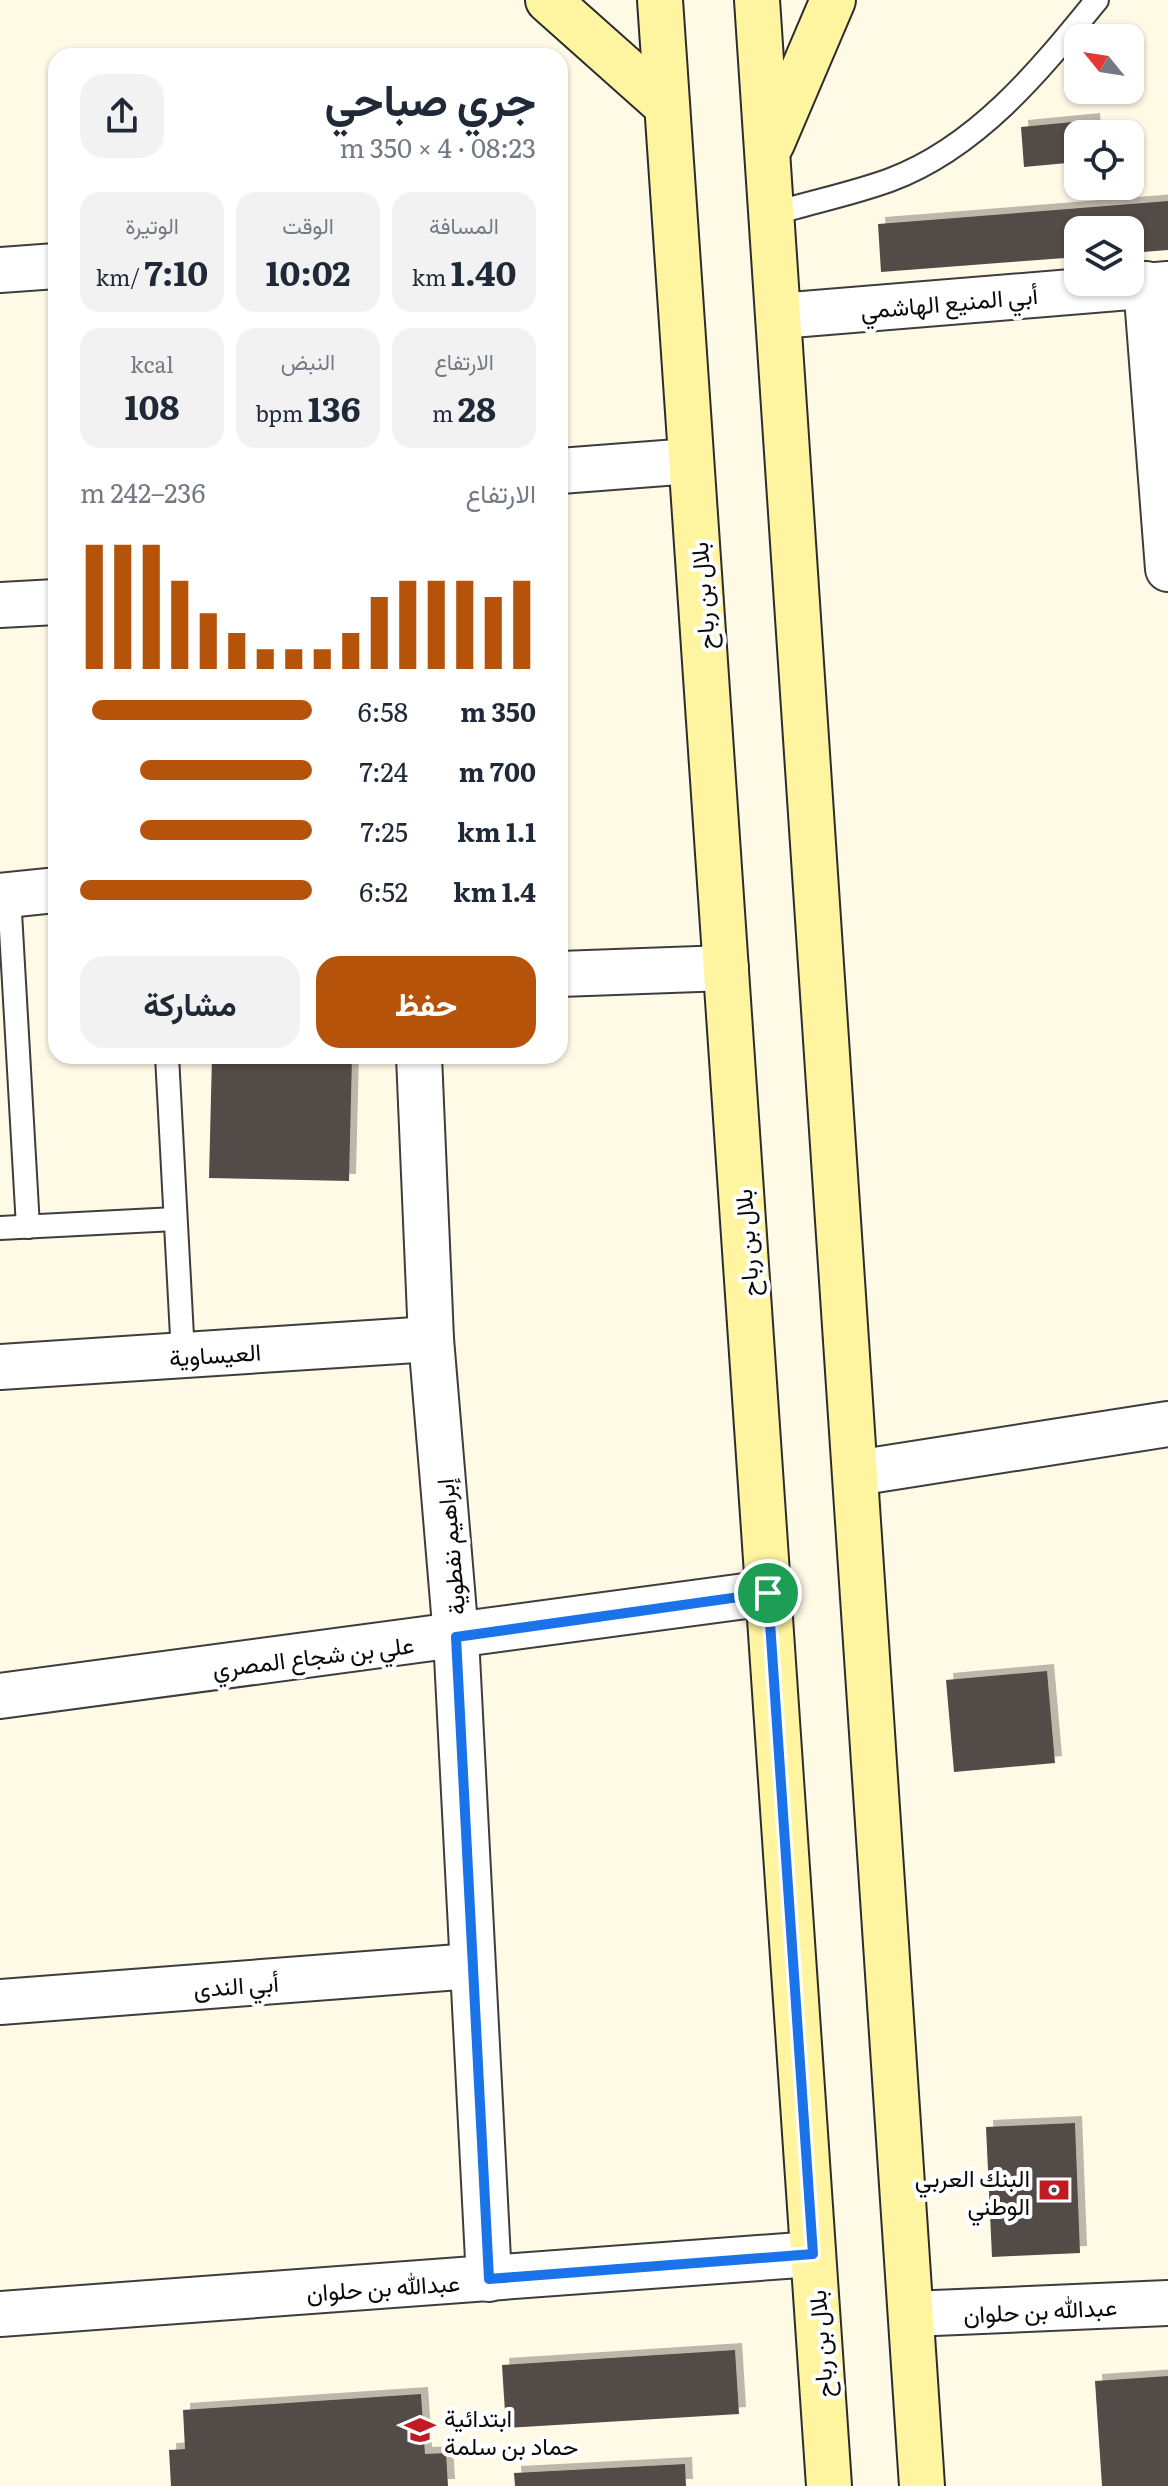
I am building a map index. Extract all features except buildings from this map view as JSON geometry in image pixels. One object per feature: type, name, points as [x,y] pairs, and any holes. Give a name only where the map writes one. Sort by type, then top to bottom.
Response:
[{"type":"main road","points":[[548,0],[667,106]]},
{"type":"main road","name":"بلال بن رباح","points":[[660,0],[829,2486]]},
{"type":"main road","points":[[757,0],[922,2486]]},
{"type":"main road","points":[[768,152],[833,0]]},
{"type":"street","points":[[0,270],[48,267]]},
{"type":"street","points":[[1157,284],[1168,569]]},
{"type":"street","name":"أبي المنيع الهاشمي","points":[[779,316],[1157,284]]},
{"type":"street","points":[[568,470],[691,461]]},
{"type":"street","points":[[0,605],[48,602]]},
{"type":"street","points":[[5,895],[48,891]]},
{"type":"street","points":[[568,974],[726,968]]},
{"type":"street","name":"إبراهيم نفطوية","points":[[419,1064],[431,1339],[456,1637],[489,2279]]},
{"type":"street","name":"العيساوية","points":[[0,1367],[431,1339]]},
{"type":"street","points":[[856,1473],[1168,1424]]},
{"type":"street","name":"علي بن شجاع المصري","points":[[0,1696],[768,1593]]},
{"type":"street","name":"أبي الندى","points":[[0,2002],[472,1966]]},
{"type":"street","name":"عبدالله بن حلوان","points":[[0,2314],[813,2254]]},
{"type":"street","name":"عبدالله بن حلوان","points":[[911,2314],[1168,2303]]},
{"type":"lane","points":[[772,214],[891,179],[949,151],[1028,84],[1097,0]]},
{"type":"lane","points":[[5,895],[28,1227]]},
{"type":"lane","points":[[167,1064],[183,1355]]},
{"type":"lane","points":[[0,1228],[175,1219]]},
{"type":"place","name":"البنك العربي الوطني","points":[[1054,2190]]},
{"type":"place","name":"ابتدائية حماد بن سلمة","points":[[420,2430]]},
{"type":"route","points":[[768,1593],[813,2254],[489,2279],[456,1637],[768,1593]]}]
